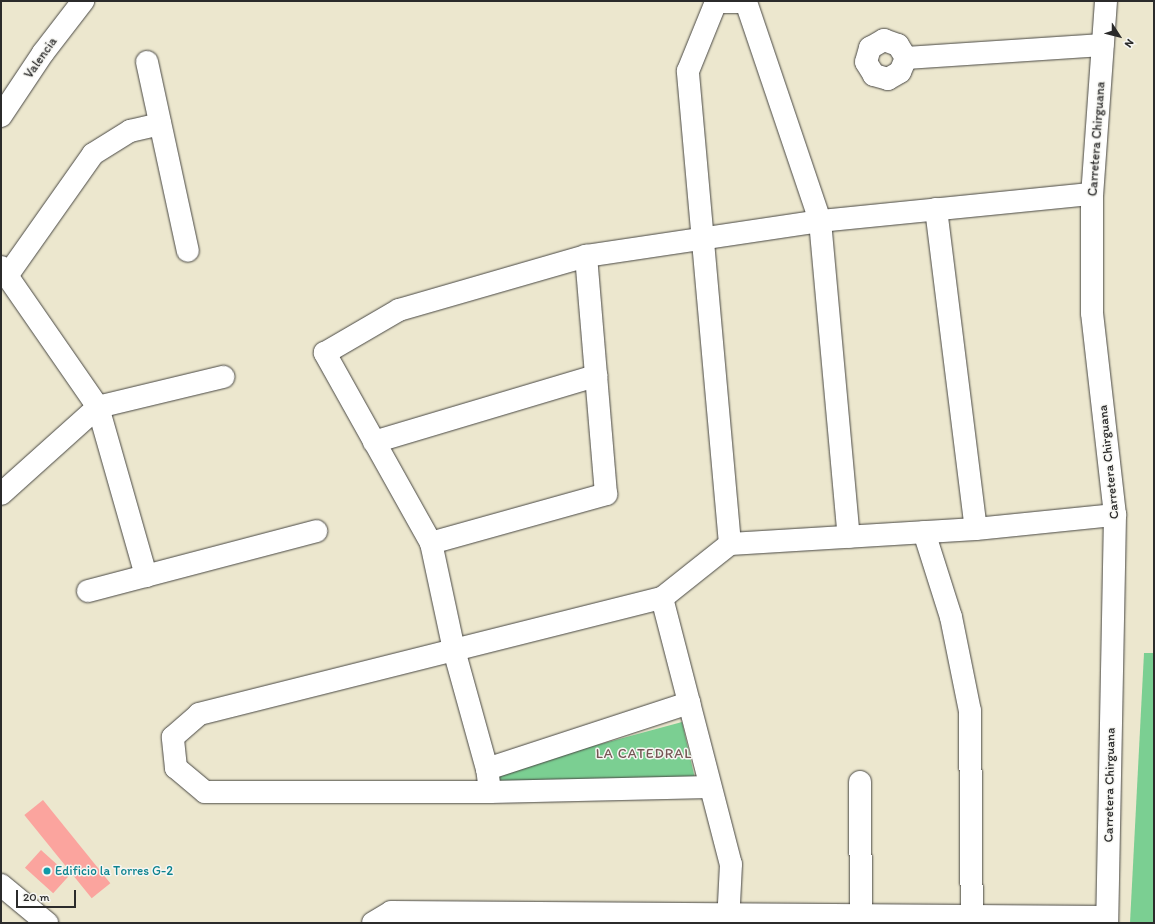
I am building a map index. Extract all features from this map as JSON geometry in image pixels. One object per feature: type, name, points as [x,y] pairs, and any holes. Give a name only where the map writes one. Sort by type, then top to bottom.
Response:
[{"type":"street","name":"Valencia","points":[[1,116],[43,53],[83,1]]},
{"type":"street","name":"Carretera Chirguana","points":[[1106,1],[1092,194],[1092,313],[1115,515],[1107,920]]},
{"type":"street","points":[[730,544],[688,72],[716,2],[746,2],[820,221],[849,537]]},
{"type":"street","points":[[906,58],[1103,45]]},
{"type":"street","points":[[147,62],[188,252]]},
{"type":"street","points":[[146,576],[98,406],[4,271],[93,154],[130,130],[160,124]]},
{"type":"street","points":[[490,792],[487,769],[454,650],[431,543],[325,353],[399,310],[586,256],[820,221],[1092,194]]},
{"type":"street","points":[[936,209],[976,529]]},
{"type":"street","points":[[431,543],[606,494],[586,256]]},
{"type":"street","points":[[1,494],[98,406],[223,376]]},
{"type":"street","points":[[374,442],[596,376]]},
{"type":"street","points":[[710,787],[490,792],[205,792],[176,768],[173,737],[199,714],[662,598],[730,544],[976,529],[1115,515]]},
{"type":"street","points":[[88,591],[316,531]]},
{"type":"street","points":[[924,532],[951,617],[970,711],[972,920]]},
{"type":"street","points":[[662,598],[731,864],[728,919]]},
{"type":"street","points":[[487,769],[689,703]]},
{"type":"street","points":[[860,782],[861,919]]},
{"type":"street","points":[[1,885],[47,923]]},
{"type":"street","points":[[373,923],[391,912],[492,918],[1107,920]]},
{"type":"green space","points":[[1144,653],[1154,653],[1154,923],[1130,923]]},
{"type":"green space","points":[[682,722],[696,783],[500,787],[497,772]]},
{"type":"building","points":[[43,800],[110,883],[92,898],[24,815]]},
{"type":"building","name":"Edificio la Torres G-2","points":[[41,850],[69,875],[53,893],[25,868]]},
{"type":"place","name":"Edificio la Torres G-2","points":[[47,871]]},
{"type":"district","name":"LA CATEDRAL","points":[[644,754]]}]
